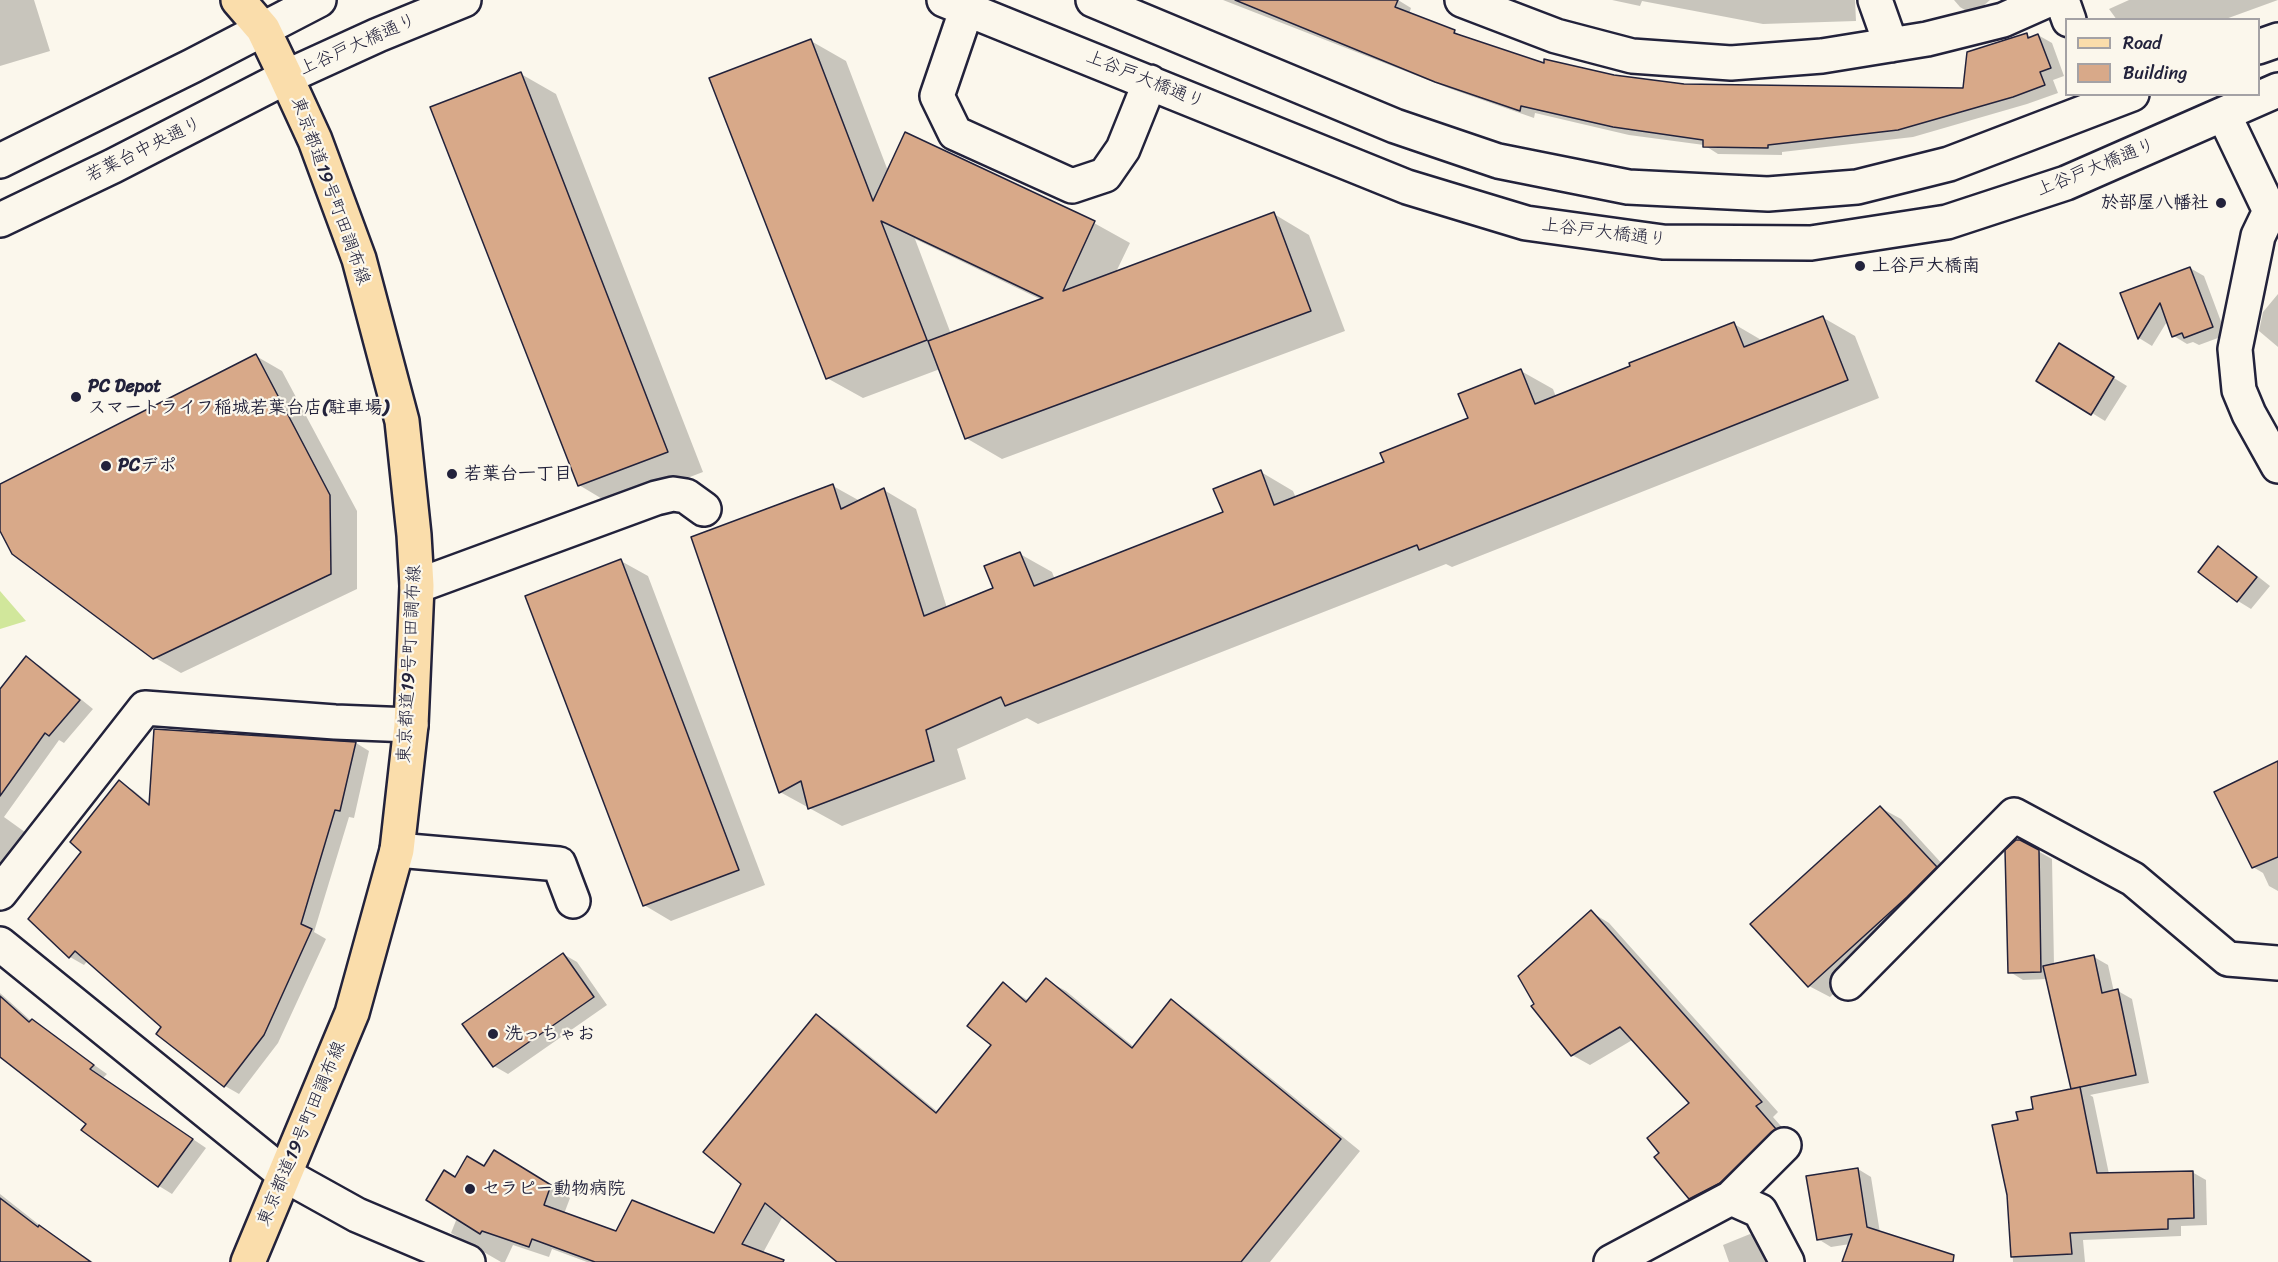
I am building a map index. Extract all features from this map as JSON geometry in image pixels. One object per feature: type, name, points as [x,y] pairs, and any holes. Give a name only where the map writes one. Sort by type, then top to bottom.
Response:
[{"type":"main road","name":"東京都道19号町田調布線","points":[[238,0],[261,14],[286,77],[315,140],[358,259],[402,421],[417,586],[411,725],[397,850],[352,1013],[248,1262]]},
{"type":"street","points":[[0,161],[192,66],[261,14],[319,0]]},
{"type":"street","name":"上谷戸大橋通り","points":[[286,77],[378,35],[464,0]]},
{"type":"street","points":[[1093,0],[1395,126],[1498,161],[1628,186],[1768,194],[1857,187],[1948,164],[2098,100],[2121,96]]},
{"type":"street","points":[[1462,0],[1556,36],[1632,56],[1731,63],[1822,56],[1927,39],[2003,20],[2048,0]]},
{"type":"street","points":[[1875,0],[1891,45]]},
{"type":"street","points":[[2062,0],[2068,18]]},
{"type":"street","points":[[955,4],[938,96],[955,134],[1072,186],[1105,175],[1123,149],[1150,82]]},
{"type":"street","name":"上谷戸大橋通り","points":[[955,4],[1407,187],[1526,223],[1663,242],[1811,243],[1947,222],[2066,183],[2278,90]]},
{"type":"street","points":[[2260,47],[2278,40]]},
{"type":"street","name":"若葉台中央通り","points":[[0,220],[113,166],[286,77]]},
{"type":"street","points":[[2224,115],[2274,209],[2258,236],[2235,349],[2239,390],[2249,414],[2278,466]]},
{"type":"street","points":[[417,586],[656,498],[674,494],[686,496],[704,509]]},
{"type":"street","points":[[0,893],[145,708],[335,722],[411,725]]},
{"type":"street","points":[[1848,983],[2014,814],[2133,879],[2228,959],[2278,963]]},
{"type":"street","points":[[397,850],[559,864],[573,901]]},
{"type":"street","points":[[0,944],[285,1175],[357,1215],[468,1262]]},
{"type":"street","points":[[1611,1262],[1731,1198],[1784,1145]]},
{"type":"street","points":[[1731,1198],[1761,1211],[1786,1262]]},
{"type":"green space","points":[[0,591],[26,621],[0,629]]},
{"type":"building","points":[[1235,0],[1398,0],[1395,7],[1455,30],[1454,33],[1544,63],[1544,59],[1614,75],[1684,84],[1963,88],[1967,52],[2027,33],[2028,38],[2038,34],[2051,68],[2040,72],[2045,85],[2013,97],[1898,130],[1768,145],[1768,148],[1703,147],[1703,140],[1613,127],[1521,106],[1520,111],[1435,82]]},
{"type":"building","points":[[811,39],[873,201],[905,132],[1095,221],[1063,291],[1274,212],[1311,311],[965,439],[928,341],[1043,298],[881,221],[927,340],[826,379],[709,78]]},
{"type":"building","points":[[521,72],[668,452],[578,486],[430,107]]},
{"type":"building","points":[[2190,267],[2213,327],[2184,338],[2182,333],[2172,337],[2160,303],[2138,339],[2120,293]]},
{"type":"building","points":[[1823,316],[1848,380],[1419,550],[1417,545],[1005,706],[1001,697],[926,730],[934,761],[808,809],[801,781],[779,793],[691,537],[833,484],[841,509],[884,488],[924,616],[993,588],[984,566],[1020,552],[1034,586],[1223,512],[1213,489],[1261,470],[1274,505],[1384,462],[1380,453],[1468,418],[1458,394],[1521,369],[1535,404],[1630,366],[1629,363],[1734,322],[1744,347]]},
{"type":"building","points":[[2059,343],[2114,377],[2091,415],[2036,381]]},
{"type":"building","points":[[256,354],[330,495],[331,574],[153,659],[12,554],[0,531],[0,484]]},
{"type":"building","points":[[2218,546],[2257,577],[2237,602],[2198,572]]},
{"type":"building","points":[[621,559],[739,870],[643,906],[525,596]]},
{"type":"building","points":[[26,656],[80,700],[49,736],[45,733],[0,796],[0,689]]},
{"type":"building","points":[[154,729],[356,742],[340,811],[335,810],[301,924],[312,929],[264,1035],[224,1087],[156,1034],[161,1027],[75,951],[69,958],[28,919],[81,852],[70,842],[119,780],[149,805]]},
{"type":"building","points":[[2278,761],[2278,857],[2252,868],[2214,792]]},
{"type":"building","points":[[1880,806],[1937,867],[1808,987],[1750,924]]},
{"type":"building","points":[[2016,840],[2039,850],[2041,972],[2008,973],[2005,850]]},
{"type":"building","points":[[1591,910],[1762,1102],[1756,1106],[1776,1129],[1720,1183],[1689,1199],[1654,1157],[1659,1153],[1647,1138],[1689,1103],[1620,1027],[1571,1056],[1531,1006],[1534,1004],[1518,976]]},
{"type":"building","points":[[563,953],[594,997],[493,1067],[462,1024]]},
{"type":"building","points":[[2094,955],[2102,993],[2118,989],[2136,1075],[2071,1089],[2043,966]]},
{"type":"building","points":[[1046,978],[1132,1048],[1171,999],[1341,1139],[1241,1262],[837,1262],[765,1203],[742,1244],[784,1260],[783,1262],[595,1262],[532,1239],[529,1247],[482,1231],[480,1234],[426,1200],[444,1170],[455,1177],[467,1156],[484,1166],[494,1150],[551,1185],[544,1205],[616,1231],[632,1200],[714,1233],[741,1184],[703,1152],[816,1014],[936,1113],[991,1045],[967,1026],[1003,982],[1026,1002]]},
{"type":"building","points":[[0,996],[29,1022],[32,1019],[94,1065],[90,1069],[193,1139],[158,1187],[81,1130],[86,1124],[0,1057]]},
{"type":"building","points":[[2080,1087],[2097,1173],[2193,1171],[2194,1218],[2168,1219],[2168,1229],[2070,1233],[2072,1254],[2011,1257],[2007,1195],[1992,1125],[2018,1120],[2016,1112],[2033,1109],[2031,1097]]},
{"type":"building","points":[[1858,1168],[1867,1227],[1954,1255],[1953,1262],[1842,1262],[1852,1234],[1817,1240],[1806,1176]]},
{"type":"building","points":[[0,1198],[38,1227],[39,1225],[91,1262],[0,1262]]},
{"type":"place","name":"於部屋八幡社","points":[[2221,203]]},
{"type":"place","name":"上谷戸大橋南","points":[[1860,266]]},
{"type":"place","name":"PC Depot スマートライフ稲城若葉台店(駐車場)","points":[[76,397]]},
{"type":"place","name":"PCデポ","points":[[106,466]]},
{"type":"place","name":"若葉台一丁目","points":[[452,474]]},
{"type":"place","name":"洗っちゃお","points":[[493,1034]]},
{"type":"place","name":"セラピー動物病院","points":[[470,1189]]}]
